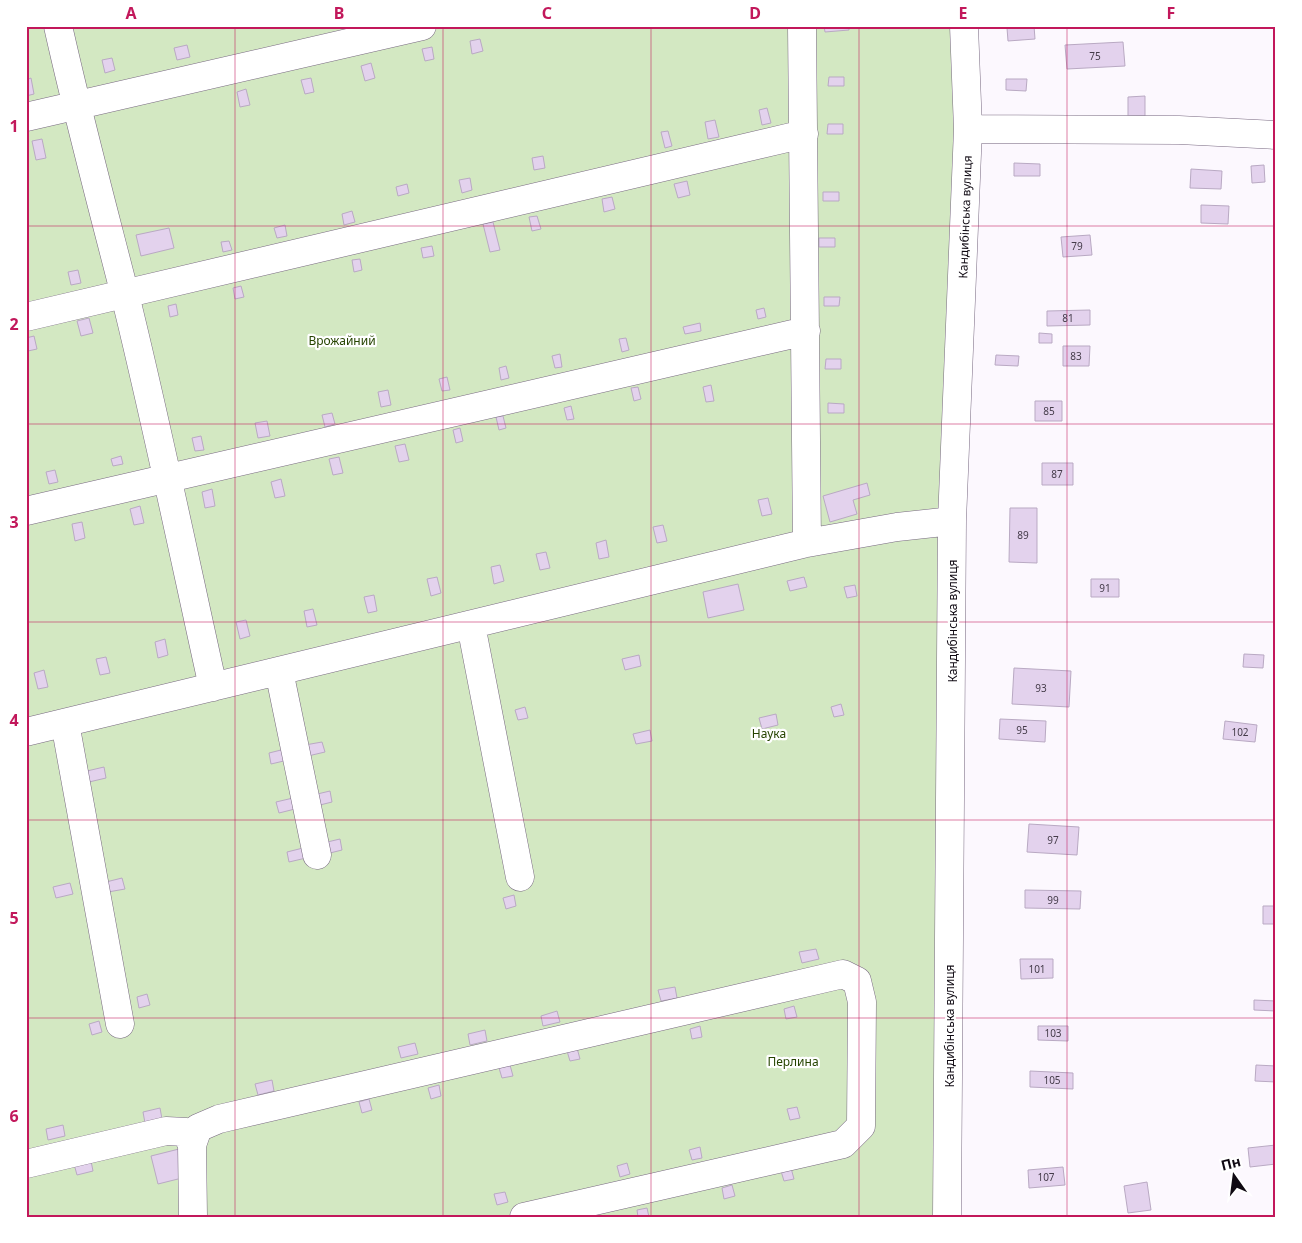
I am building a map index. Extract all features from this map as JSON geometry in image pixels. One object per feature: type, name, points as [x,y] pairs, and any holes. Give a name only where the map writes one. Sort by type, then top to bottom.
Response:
[{"type":"street","points":[[58,26],[75,106],[125,295],[168,479],[212,687]]},
{"type":"street","points":[[26,117],[422,26]]},
{"type":"street","points":[[802,26],[807,543]]},
{"type":"street","name":"Кандибінська вулиця","points":[[947,1217],[952,521],[968,129],[964,26]]},
{"type":"street","points":[[968,129],[1179,130],[1276,135]]},
{"type":"street","points":[[26,317],[804,134]]},
{"type":"street","points":[[26,511],[806,331]]},
{"type":"street","points":[[26,732],[807,543],[898,527],[952,521]]},
{"type":"street","points":[[471,625],[520,877]]},
{"type":"street","points":[[279,671],[317,856]]},
{"type":"street","points":[[64,723],[120,1024]]},
{"type":"street","points":[[194,1217],[192,1145],[198,1128],[219,1119],[843,974],[857,981],[862,1002],[861,1126],[843,1144],[524,1217]]},
{"type":"street","points":[[26,1164],[166,1131],[186,1132],[192,1145]]},
{"type":"green space","points":[[26,26],[964,26],[947,1217],[26,1217]]},
{"type":"building","points":[[824,26],[849,26],[849,30],[825,32]]},
{"type":"building","points":[[1034,26],[1035,39],[1008,41],[1007,28]]},
{"type":"building","points":[[480,39],[483,51],[472,54],[470,41]]},
{"type":"building","points":[[1123,42],[1125,66],[1067,69],[1065,45]]},
{"type":"building","points":[[187,45],[190,57],[177,60],[174,48]]},
{"type":"building","points":[[432,47],[434,59],[425,61],[422,49]]},
{"type":"building","points":[[112,58],[115,70],[105,73],[102,60]]},
{"type":"building","points":[[371,63],[375,78],[365,81],[361,66]]},
{"type":"building","points":[[829,77],[844,77],[844,86],[828,86]]},
{"type":"building","points":[[31,78],[34,94],[26,96],[26,80]]},
{"type":"building","points":[[311,78],[314,92],[305,94],[301,80]]},
{"type":"building","points":[[1006,79],[1027,79],[1026,91],[1006,90]]},
{"type":"building","points":[[246,89],[250,105],[240,107],[237,92]]},
{"type":"building","points":[[1145,96],[1145,116],[1128,116],[1128,97]]},
{"type":"building","points":[[767,108],[771,123],[762,125],[759,110]]},
{"type":"building","points":[[715,120],[719,137],[708,139],[705,122]]},
{"type":"building","points":[[828,124],[843,124],[843,134],[827,134]]},
{"type":"building","points":[[668,131],[672,146],[665,148],[661,132]]},
{"type":"building","points":[[42,139],[46,158],[36,160],[32,141]]},
{"type":"building","points":[[543,156],[545,168],[534,170],[532,158]]},
{"type":"building","points":[[1014,163],[1040,164],[1040,176],[1014,176]]},
{"type":"building","points":[[1264,165],[1265,182],[1252,183],[1251,166]]},
{"type":"building","points":[[1191,169],[1222,171],[1221,189],[1190,188]]},
{"type":"building","points":[[470,178],[472,190],[462,193],[459,180]]},
{"type":"building","points":[[687,181],[690,195],[678,198],[674,184]]},
{"type":"building","points":[[407,184],[409,193],[398,196],[396,187]]},
{"type":"building","points":[[823,192],[839,192],[839,201],[823,201]]},
{"type":"building","points":[[612,197],[615,209],[604,212],[602,199]]},
{"type":"building","points":[[1201,205],[1229,206],[1228,224],[1201,223]]},
{"type":"building","points":[[352,211],[355,222],[344,225],[342,214]]},
{"type":"building","points":[[537,216],[541,229],[532,231],[529,217]]},
{"type":"building","points":[[493,222],[500,250],[490,252],[483,224]]},
{"type":"building","points":[[285,225],[287,236],[277,238],[274,228]]},
{"type":"building","points":[[169,228],[174,248],[141,256],[136,235]]},
{"type":"building","points":[[1090,235],[1092,255],[1063,257],[1061,237]]},
{"type":"building","points":[[819,238],[835,238],[835,247],[819,247]]},
{"type":"building","points":[[229,241],[232,250],[223,252],[221,242]]},
{"type":"building","points":[[432,246],[434,256],[423,258],[421,248]]},
{"type":"building","points":[[360,259],[362,270],[354,272],[352,260]]},
{"type":"building","points":[[78,270],[81,283],[71,285],[68,272]]},
{"type":"building","points":[[241,286],[244,297],[235,299],[233,288]]},
{"type":"building","points":[[824,297],[840,297],[839,306],[824,306]]},
{"type":"building","points":[[176,304],[178,315],[170,317],[168,306]]},
{"type":"building","points":[[764,308],[766,317],[758,319],[756,310]]},
{"type":"building","points":[[1090,310],[1090,325],[1047,326],[1047,311]]},
{"type":"building","points":[[89,318],[93,333],[81,336],[77,321]]},
{"type":"building","points":[[700,323],[701,331],[685,334],[683,327]]},
{"type":"building","points":[[1039,333],[1052,334],[1052,343],[1039,343]]},
{"type":"building","points":[[34,336],[37,349],[28,351],[26,338]]},
{"type":"building","points":[[626,338],[629,350],[622,352],[619,339]]},
{"type":"building","points":[[1063,346],[1090,346],[1089,366],[1063,366]]},
{"type":"building","points":[[560,354],[562,367],[555,368],[552,356]]},
{"type":"building","points":[[996,355],[1019,356],[1018,366],[995,365]]},
{"type":"building","points":[[826,359],[841,359],[841,369],[825,369]]},
{"type":"building","points":[[506,366],[509,378],[501,380],[499,368]]},
{"type":"building","points":[[447,377],[450,390],[442,391],[439,379]]},
{"type":"building","points":[[711,385],[714,401],[706,402],[703,387]]},
{"type":"building","points":[[638,387],[641,399],[634,401],[631,388]]},
{"type":"building","points":[[388,390],[391,405],[381,407],[378,392]]},
{"type":"building","points":[[1035,401],[1062,401],[1062,421],[1035,421]]},
{"type":"building","points":[[828,403],[844,404],[844,413],[828,413]]},
{"type":"building","points":[[571,406],[574,419],[567,420],[564,408]]},
{"type":"building","points":[[332,413],[335,424],[325,427],[322,415]]},
{"type":"building","points":[[503,416],[506,428],[499,430],[496,417]]},
{"type":"building","points":[[267,421],[270,436],[258,438],[255,423]]},
{"type":"building","points":[[460,428],[463,441],[456,443],[453,430]]},
{"type":"building","points":[[201,436],[204,450],[195,451],[192,438]]},
{"type":"building","points":[[405,444],[409,460],[399,462],[395,446]]},
{"type":"building","points":[[121,456],[123,464],[113,466],[111,459]]},
{"type":"building","points":[[339,457],[343,473],[333,475],[329,459]]},
{"type":"building","points":[[1042,463],[1073,463],[1073,485],[1042,485]]},
{"type":"building","points":[[55,470],[58,482],[49,484],[46,472]]},
{"type":"building","points":[[281,479],[285,496],[275,498],[271,482]]},
{"type":"building","points":[[867,483],[870,495],[853,500],[857,514],[830,522],[823,496]]},
{"type":"building","points":[[212,489],[215,506],[205,508],[202,492]]},
{"type":"building","points":[[768,498],[772,514],[762,516],[758,500]]},
{"type":"building","points":[[140,506],[144,523],[134,525],[130,509]]},
{"type":"building","points":[[1010,508],[1037,508],[1037,563],[1009,562]]},
{"type":"building","points":[[82,522],[85,538],[75,541],[72,524]]},
{"type":"building","points":[[663,525],[667,541],[657,543],[653,527]]},
{"type":"building","points":[[606,540],[609,557],[599,559],[596,543]]},
{"type":"building","points":[[546,552],[550,568],[540,570],[536,554]]},
{"type":"building","points":[[500,565],[504,581],[494,584],[491,567]]},
{"type":"building","points":[[437,577],[441,593],[431,596],[427,579]]},
{"type":"building","points":[[804,577],[807,587],[790,591],[787,581]]},
{"type":"building","points":[[1091,579],[1119,579],[1119,597],[1091,597]]},
{"type":"building","points":[[738,584],[744,610],[708,618],[703,592]]},
{"type":"building","points":[[855,585],[857,596],[847,598],[844,587]]},
{"type":"building","points":[[374,595],[377,611],[368,613],[364,597]]},
{"type":"building","points":[[313,609],[317,625],[307,627],[304,611]]},
{"type":"building","points":[[246,620],[250,636],[240,639],[236,622]]},
{"type":"building","points":[[165,639],[168,655],[158,658],[155,642]]},
{"type":"building","points":[[1244,654],[1264,655],[1263,668],[1243,667]]},
{"type":"building","points":[[639,655],[641,666],[625,670],[622,659]]},
{"type":"building","points":[[106,657],[110,673],[100,675],[96,659]]},
{"type":"building","points":[[1014,668],[1071,671],[1069,707],[1012,704]]},
{"type":"building","points":[[44,670],[48,687],[38,689],[34,673]]},
{"type":"building","points":[[841,704],[844,715],[834,717],[831,707]]},
{"type":"building","points":[[525,707],[528,718],[518,720],[515,710]]},
{"type":"building","points":[[776,714],[778,725],[762,729],[759,718]]},
{"type":"building","points":[[1000,719],[1046,721],[1045,742],[999,739]]},
{"type":"building","points":[[1225,721],[1257,725],[1255,742],[1223,739]]},
{"type":"building","points":[[650,730],[652,741],[636,744],[633,734]]},
{"type":"building","points":[[322,742],[325,752],[308,756],[305,745]]},
{"type":"building","points":[[285,749],[288,760],[271,764],[269,753]]},
{"type":"building","points":[[104,767],[106,778],[89,782],[87,771]]},
{"type":"building","points":[[330,791],[332,802],[316,806],[313,795]]},
{"type":"building","points":[[293,798],[295,809],[279,813],[276,802]]},
{"type":"building","points":[[1029,824],[1079,827],[1077,855],[1027,852]]},
{"type":"building","points":[[340,839],[342,850],[326,854],[323,843]]},
{"type":"building","points":[[303,848],[306,858],[289,862],[287,852]]},
{"type":"building","points":[[122,878],[125,889],[108,892],[106,882]]},
{"type":"building","points":[[70,883],[73,894],[56,898],[53,887]]},
{"type":"building","points":[[1025,890],[1081,891],[1080,909],[1025,908]]},
{"type":"building","points":[[514,895],[516,906],[506,909],[503,898]]},
{"type":"building","points":[[1263,906],[1276,906],[1276,924],[1263,924]]},
{"type":"building","points":[[816,949],[819,959],[802,963],[799,952]]},
{"type":"building","points":[[1020,959],[1053,959],[1053,978],[1021,979]]},
{"type":"building","points":[[675,987],[677,998],[661,1001],[658,990]]},
{"type":"building","points":[[147,994],[150,1005],[139,1008],[137,997]]},
{"type":"building","points":[[1254,1000],[1276,1001],[1276,1011],[1254,1010]]},
{"type":"building","points":[[794,1006],[797,1017],[786,1019],[784,1009]]},
{"type":"building","points":[[557,1011],[560,1022],[543,1026],[541,1016]]},
{"type":"building","points":[[99,1021],[102,1032],[92,1035],[89,1024]]},
{"type":"building","points":[[700,1026],[702,1037],[692,1039],[690,1029]]},
{"type":"building","points":[[1038,1026],[1068,1026],[1068,1041],[1038,1040]]},
{"type":"building","points":[[485,1030],[487,1041],[470,1045],[468,1034]]},
{"type":"building","points":[[415,1043],[418,1054],[401,1058],[398,1047]]},
{"type":"building","points":[[577,1048],[580,1059],[570,1061],[567,1051]]},
{"type":"building","points":[[510,1065],[513,1076],[502,1078],[499,1068]]},
{"type":"building","points":[[1256,1065],[1276,1066],[1276,1082],[1255,1081]]},
{"type":"building","points":[[1030,1071],[1073,1073],[1073,1089],[1030,1087]]},
{"type":"building","points":[[272,1080],[274,1091],[258,1095],[255,1084]]},
{"type":"building","points":[[439,1085],[441,1096],[431,1099],[428,1088]]},
{"type":"building","points":[[369,1099],[372,1110],[362,1113],[359,1102]]},
{"type":"building","points":[[797,1107],[800,1118],[790,1120],[787,1109]]},
{"type":"building","points":[[160,1108],[162,1119],[145,1123],[143,1112]]},
{"type":"building","points":[[63,1125],[65,1136],[48,1140],[46,1129]]},
{"type":"building","points":[[1276,1145],[1276,1164],[1250,1167],[1248,1148]]},
{"type":"building","points":[[700,1147],[702,1158],[692,1160],[689,1150]]},
{"type":"building","points":[[179,1149],[186,1177],[158,1184],[151,1156]]},
{"type":"building","points":[[91,1161],[93,1171],[77,1175],[74,1164]]},
{"type":"building","points":[[627,1163],[630,1174],[620,1177],[617,1166]]},
{"type":"building","points":[[1063,1167],[1065,1185],[1029,1188],[1028,1170]]},
{"type":"building","points":[[791,1168],[794,1179],[784,1181],[781,1171]]},
{"type":"building","points":[[1147,1182],[1151,1210],[1128,1213],[1124,1186]]},
{"type":"building","points":[[732,1185],[735,1196],[724,1199],[722,1188]]},
{"type":"building","points":[[505,1192],[508,1202],[497,1205],[494,1194]]},
{"type":"building","points":[[647,1208],[649,1217],[638,1217],[637,1210]]},
{"type":"park label","name":"Врожайний","points":[[342,340]]},
{"type":"park label","name":"Наука","points":[[769,733]]},
{"type":"park label","name":"Перлина","points":[[793,1061]]}]
